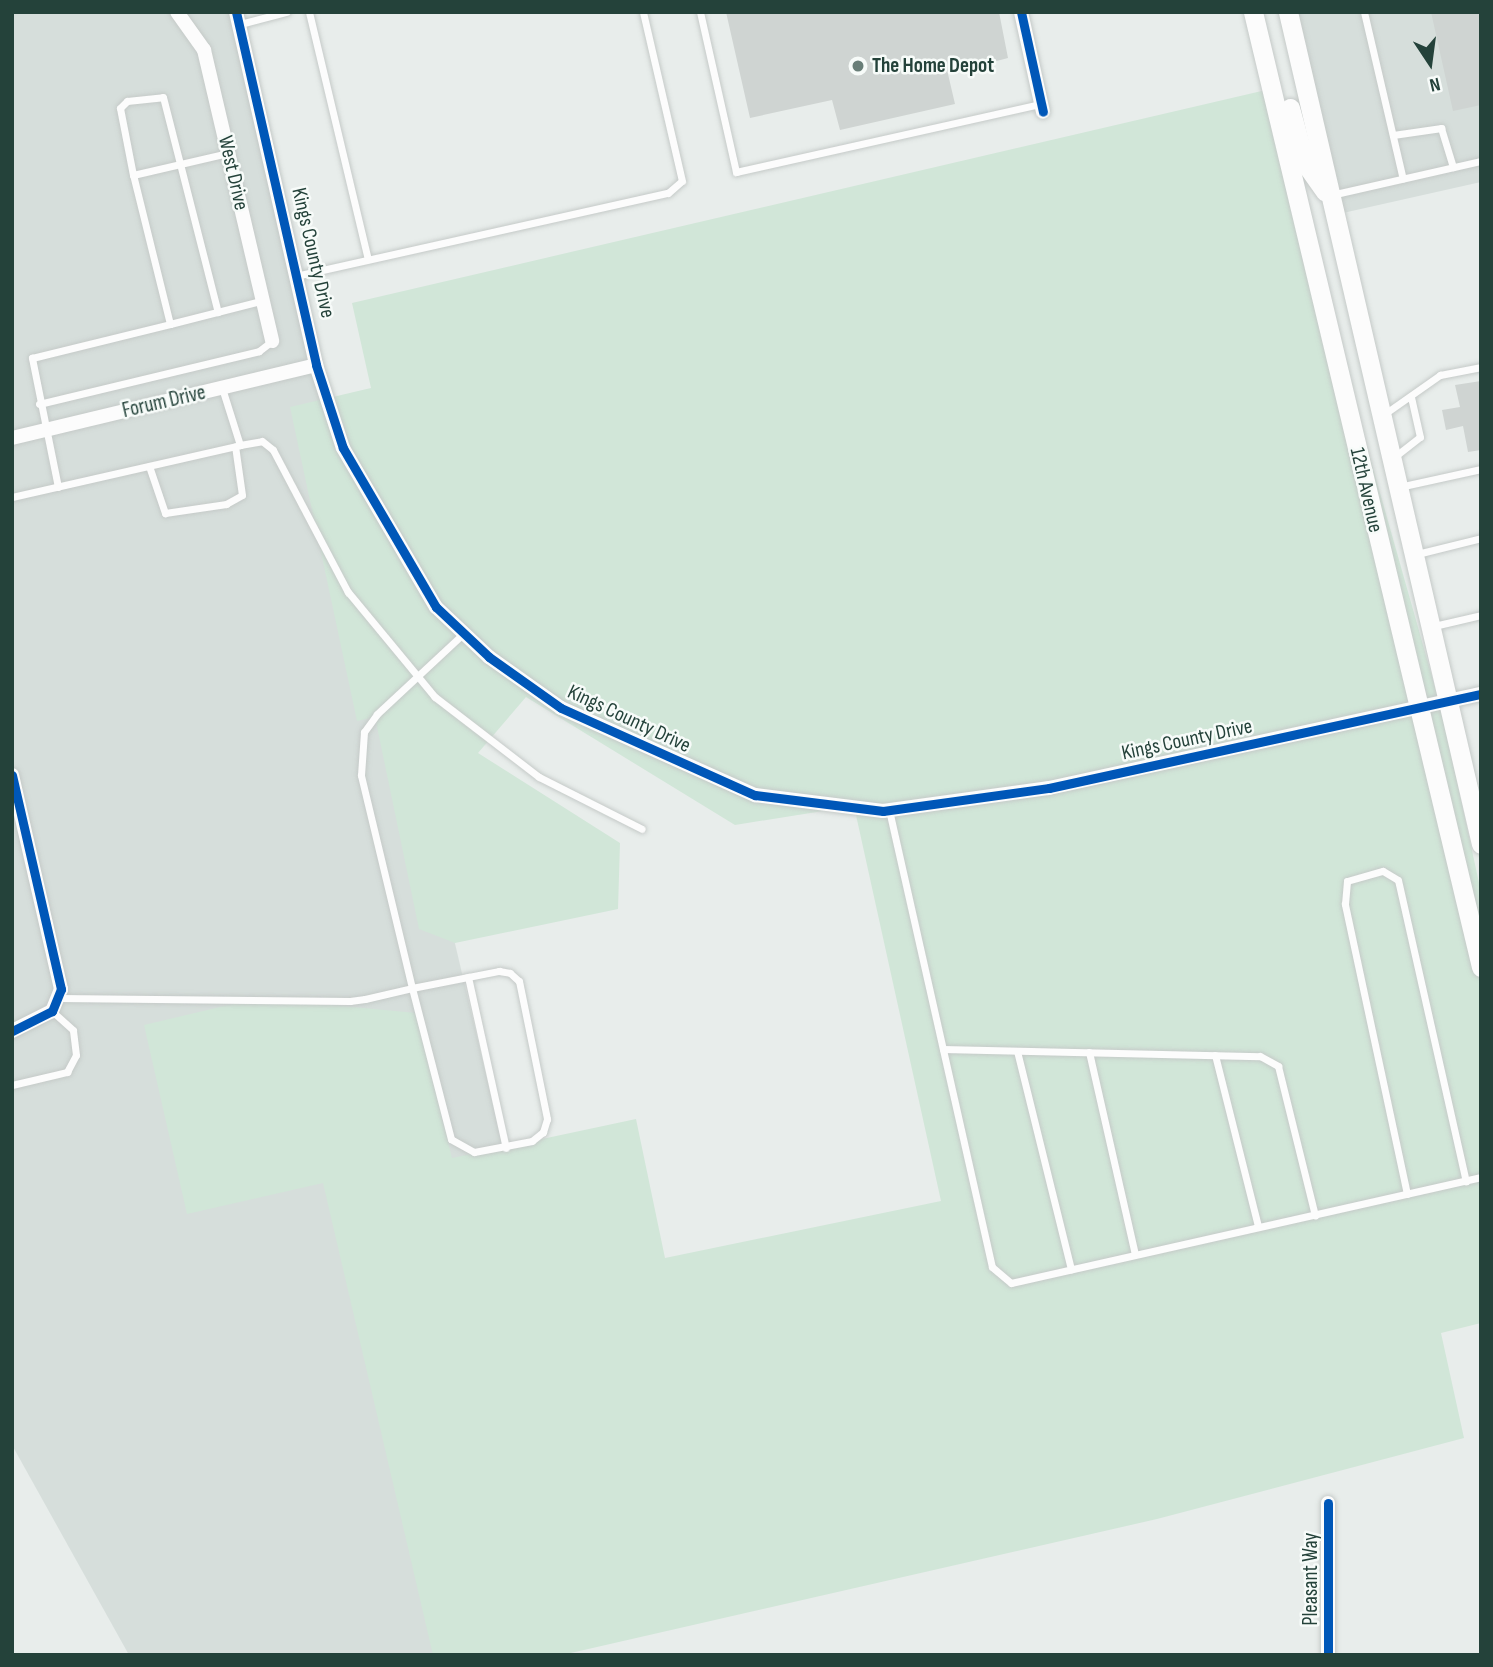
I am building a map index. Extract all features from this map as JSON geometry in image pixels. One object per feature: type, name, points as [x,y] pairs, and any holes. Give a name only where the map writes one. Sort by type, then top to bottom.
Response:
[{"type":"main road","name":"12th Avenue","points":[[1253,12],[1417,709],[1481,967]]},
{"type":"main road","name":"12th Avenue","points":[[1288,12],[1481,844]]},
{"type":"main road","points":[[1268,70],[1284,81],[1305,163],[1329,195]]},
{"type":"street","name":"West Drive","points":[[177,12],[204,50],[272,341]]},
{"type":"street","points":[[1021,12],[1042,108]]},
{"type":"street","name":"Kings County Drive","points":[[238,18],[300,275],[316,365],[343,449],[436,607],[464,633],[561,708],[755,795],[889,810],[1049,788],[1481,694]]},
{"type":"street","name":"Forum Drive","points":[[12,438],[316,365]]},
{"type":"street","points":[[12,775],[50,932],[55,1004],[12,1031]]},
{"type":"street","name":"Pleasant Way","points":[[1328,1503],[1328,1655]]},
{"type":"lane","points":[[238,18],[286,12]]},
{"type":"lane","points":[[309,12],[368,259]]},
{"type":"lane","points":[[300,275],[668,192],[682,181],[643,12]]},
{"type":"lane","points":[[700,12],[736,172],[1042,108]]},
{"type":"lane","points":[[1364,12],[1403,179]]},
{"type":"lane","points":[[170,324],[133,175],[120,108],[127,101],[163,97],[183,163],[218,312]]},
{"type":"lane","points":[[1393,135],[1437,126],[1453,167]]},
{"type":"lane","points":[[133,175],[228,153]]},
{"type":"lane","points":[[1329,195],[1481,161]]},
{"type":"lane","points":[[58,487],[39,404],[32,358],[264,300]]},
{"type":"lane","points":[[39,404],[259,351],[272,341]]},
{"type":"lane","points":[[1380,417],[1440,375],[1481,367]]},
{"type":"lane","points":[[149,466],[165,513],[226,504],[242,495],[238,445],[222,388]]},
{"type":"lane","points":[[1390,459],[1420,437],[1411,397]]},
{"type":"lane","points":[[12,496],[262,441],[273,450],[348,592],[415,674],[471,727],[539,777],[642,829]]},
{"type":"lane","points":[[1397,487],[1481,469]]},
{"type":"lane","points":[[1413,555],[1481,538]]},
{"type":"lane","points":[[1429,627],[1481,615]]},
{"type":"lane","points":[[55,1004],[350,1000],[412,988],[499,971],[519,981],[547,1119],[532,1141],[474,1152],[452,1139],[412,988],[359,753],[370,723],[415,674],[464,633]]},
{"type":"lane","points":[[889,810],[992,1267],[1011,1283],[1481,1177]]},
{"type":"lane","points":[[1407,1194],[1345,904],[1347,881],[1383,871],[1398,880],[1466,1181]]},
{"type":"lane","points":[[468,977],[506,1147]]},
{"type":"lane","points":[[12,1085],[66,1072],[76,1055],[73,1030],[55,1004]]},
{"type":"lane","points":[[943,1049],[1260,1056],[1278,1066],[1315,1214]]},
{"type":"lane","points":[[1017,1051],[1071,1269]]},
{"type":"lane","points":[[1089,1052],[1135,1254]]},
{"type":"lane","points":[[1215,1055],[1258,1226]]},
{"type":"shaded area","points":[[12,12],[236,12],[607,1590],[460,1655],[129,1655],[12,1445]]},
{"type":"shaded area","points":[[1288,12],[1481,12],[1481,182],[1334,215]]},
{"type":"green space","points":[[1266,90],[1442,712],[1481,892],[1481,1323],[1441,1333],[1464,1438],[1157,1519],[562,1655],[433,1655],[323,1183],[187,1214],[144,1025],[258,998],[416,1013],[452,1158],[636,1119],[665,1258],[941,1201],[854,806],[735,825],[526,697],[478,753],[620,843],[618,909],[455,943],[419,929],[375,717],[357,721],[290,407],[371,388],[352,303]]},
{"type":"building","name":"The Home Depot","points":[[726,12],[999,12],[1008,58],[948,74],[955,104],[840,130],[832,100],[750,118]]},
{"type":"building","points":[[1431,12],[1481,12],[1481,105],[1453,111]]},
{"type":"building","points":[[1481,381],[1481,450],[1468,452],[1463,426],[1446,430],[1442,410],[1460,407],[1455,385]]},
{"type":"cycle path","points":[[236,12],[316,365],[343,448],[436,607],[489,657],[561,708],[755,795],[883,811],[1049,788],[1481,694]]},
{"type":"cycle path","points":[[1021,12],[1043,112]]},
{"type":"cycle path","points":[[12,775],[61,989],[52,1011],[12,1031]]},
{"type":"cycle path","points":[[1328,1503],[1328,1655]]},
{"type":"place","name":"The Home Depot","points":[[858,66]]}]
